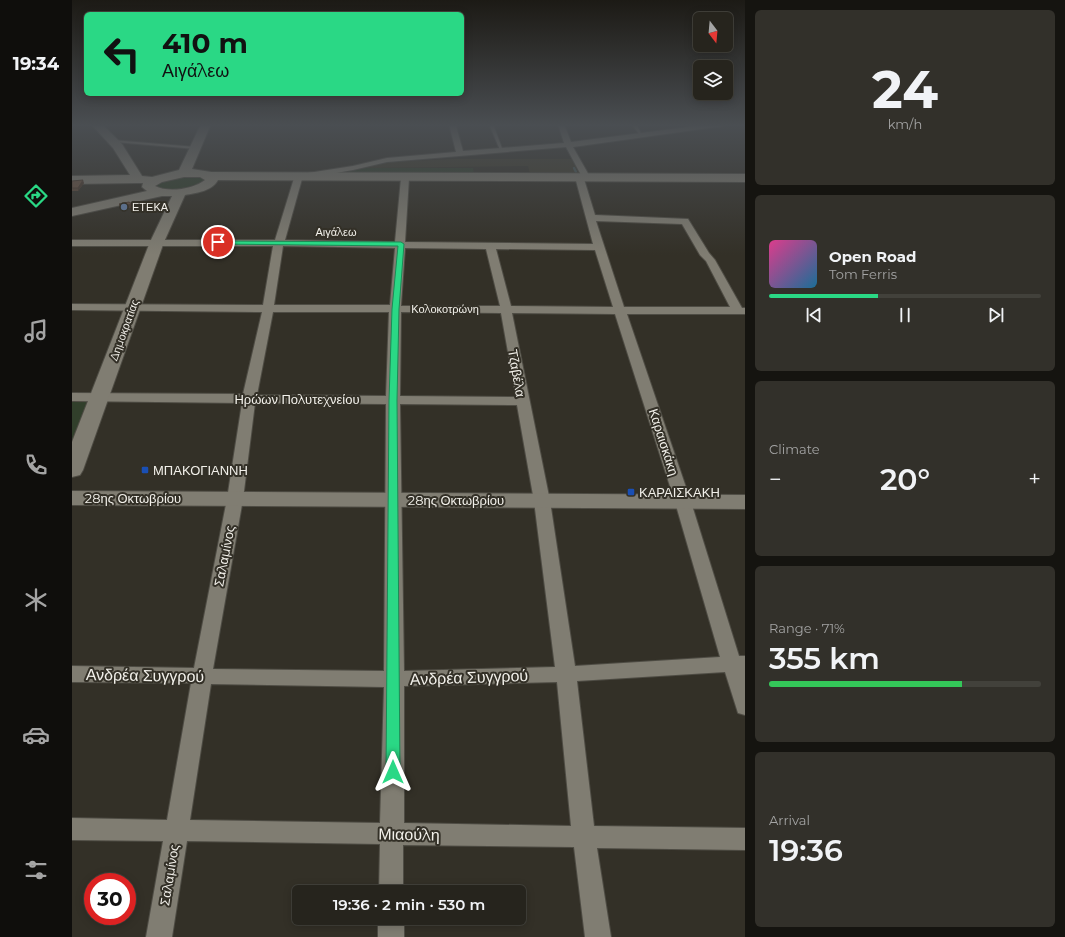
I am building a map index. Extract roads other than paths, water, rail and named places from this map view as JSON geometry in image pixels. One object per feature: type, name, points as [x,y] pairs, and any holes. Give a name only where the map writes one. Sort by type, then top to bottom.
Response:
[{"type":"street","points":[[131,168],[138,179]]},
{"type":"street","points":[[184,173],[187,168]]},
{"type":"street","points":[[72,212],[161,192],[180,192],[198,188],[354,168]]},
{"type":"street","name":"Καραισκάκη","points":[[579,168],[583,177],[590,218],[599,247],[739,663],[745,707]]},
{"type":"street","points":[[72,180],[138,179],[153,181],[184,173],[208,176],[405,178],[745,178]]},
{"type":"street","points":[[198,188],[211,181],[212,178],[208,176]]},
{"type":"street","name":"Σαλαμίνος","points":[[159,937],[202,676],[235,499],[249,399],[268,308],[279,243],[298,176]]},
{"type":"street","points":[[391,885],[394,679],[393,400],[395,309],[405,178]]},
{"type":"street","points":[[153,181],[148,185],[148,188],[161,192]]},
{"type":"street","name":"Δημοκρατίας","points":[[72,470],[157,242],[180,192]]},
{"type":"street","points":[[590,218],[686,221],[705,255],[710,260],[742,311]]},
{"type":"street","name":"Αιγάλεω","points":[[72,243],[157,242],[599,247]]},
{"type":"street","name":"Τζαβέλα","points":[[490,246],[506,309],[522,401],[542,501],[566,674],[584,837],[598,937]]},
{"type":"street","name":"Κολοκοτρώνη","points":[[72,307],[742,311]]},
{"type":"street","name":"Ηρώων Πολυτεχνείου","points":[[72,397],[522,401]]},
{"type":"street","name":"28ης Οκτωβρίου","points":[[72,498],[745,502]]},
{"type":"street","name":"Ανδρέα Συγγρού","points":[[72,674],[394,679],[566,674],[739,663]]},
{"type":"street","name":"Μιαούλη","points":[[72,829],[745,839]]},
{"type":"street","points":[[391,925],[391,937]]},
{"type":"waterway","points":[[574,168],[576,172]]},
{"type":"place","name":"ΕΤΕΚΑ","points":[[124,207]]},
{"type":"place","name":"ΜΠΑΚΟΓΙΑΝΝΗ","points":[[145,470]]},
{"type":"place","name":"ΚΑΡΑΙΣΚΑΚΗ","points":[[631,492]]}]
